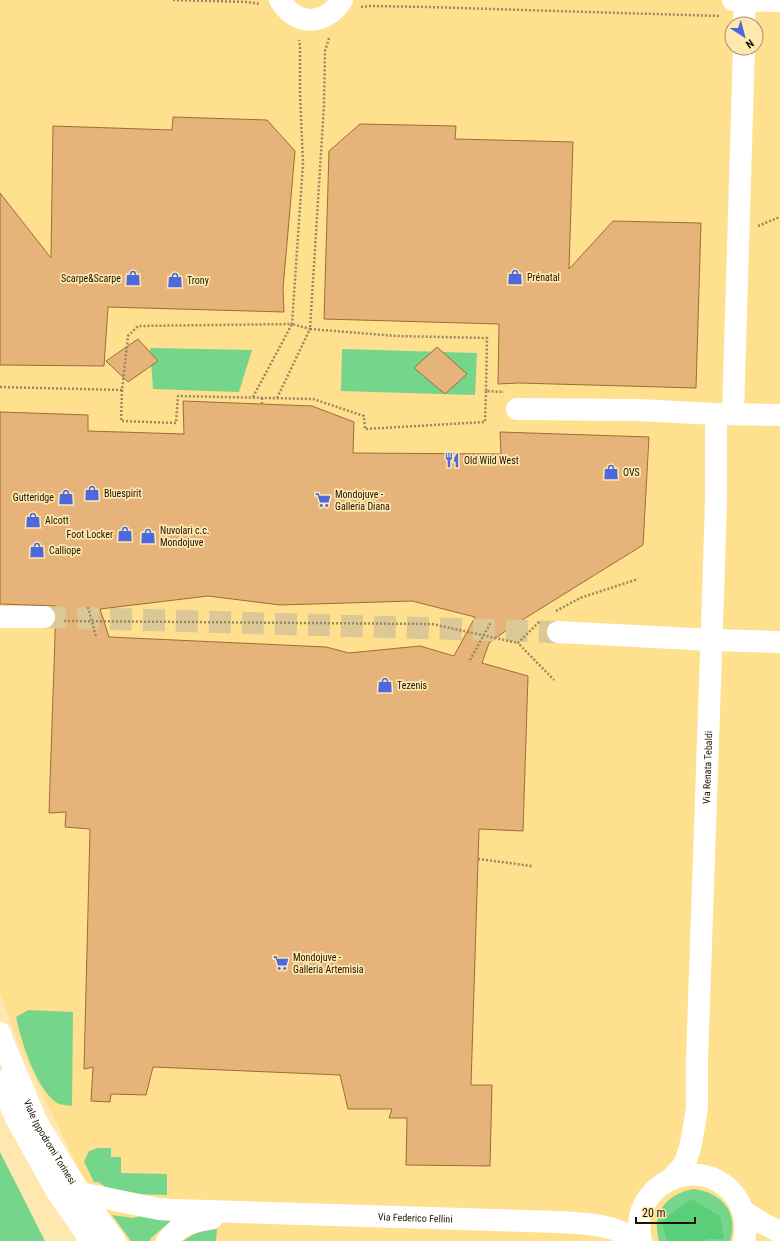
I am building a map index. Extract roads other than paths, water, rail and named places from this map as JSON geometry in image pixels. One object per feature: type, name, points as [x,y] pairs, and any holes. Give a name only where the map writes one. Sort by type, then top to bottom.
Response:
[{"type":"street","points":[[728,8],[745,0],[780,1]]},
{"type":"street","points":[[744,16],[745,0]]},
{"type":"street","points":[[271,2],[285,8],[293,15],[304,19],[316,20],[327,16],[336,9],[349,5]]},
{"type":"street","name":"Via Renata Tebaldi","points":[[711,1177],[700,1147],[696,1121],[716,501],[725,413],[744,56]]},
{"type":"street","points":[[513,401],[638,410],[780,414]]},
{"type":"street","points":[[0,617],[51,619]]},
{"type":"street","points":[[558,632],[780,642]]},
{"type":"street","name":"Viale Ippodromi Torinesi","points":[[0,1033],[37,1123],[80,1193],[115,1241]]},
{"type":"street","name":"Viale Ippodromi Torinesi","points":[[0,1081],[16,1118],[56,1190],[91,1241]]},
{"type":"street","name":"Via Renata Tebaldi","points":[[672,1178],[684,1165],[690,1148],[696,1121]]},
{"type":"street","points":[[641,1241],[639,1230],[640,1217],[644,1204],[661,1184],[672,1178],[685,1174],[698,1174],[711,1177],[725,1185],[736,1197],[743,1211],[745,1220],[744,1241],[779,1231]]},
{"type":"street","name":"Via Federico Fellini","points":[[80,1193],[159,1209],[231,1213],[331,1214],[560,1222],[598,1225],[617,1230],[638,1241]]},
{"type":"street","name":"Via Federico Fellini","points":[[598,1225],[629,1215],[644,1204]]},
{"type":"street","points":[[743,1211],[762,1223],[779,1231]]},
{"type":"street","name":"Via Federico Fellini","points":[[167,1241],[173,1232],[189,1223],[231,1213]]},
{"type":"tunnel","points":[[44,617],[558,632]]},
{"type":"place","name":"Prénatal","points":[[515,277]]},
{"type":"place","name":"Scarpe&Scarpe","points":[[133,278]]},
{"type":"place","name":"Trony","points":[[175,280]]},
{"type":"place","name":"Old Wild West","points":[[452,460]]},
{"type":"place","name":"OVS","points":[[611,472]]},
{"type":"place","name":"Bluespirit","points":[[92,493]]},
{"type":"place","name":"Gutteridge","points":[[66,497]]},
{"type":"place","name":"Mondojuve - Galleria Diana","points":[[323,500]]},
{"type":"place","name":"Alcott","points":[[33,520]]},
{"type":"place","name":"Foot Locker","points":[[125,534]]},
{"type":"place","name":"Nuvolari c.c. Mondojuve","points":[[148,536]]},
{"type":"place","name":"Calliope","points":[[37,550]]},
{"type":"place","name":"Tezenis","points":[[385,685]]},
{"type":"place","name":"Mondojuve - Galleria Artemisia","points":[[281,963]]}]
